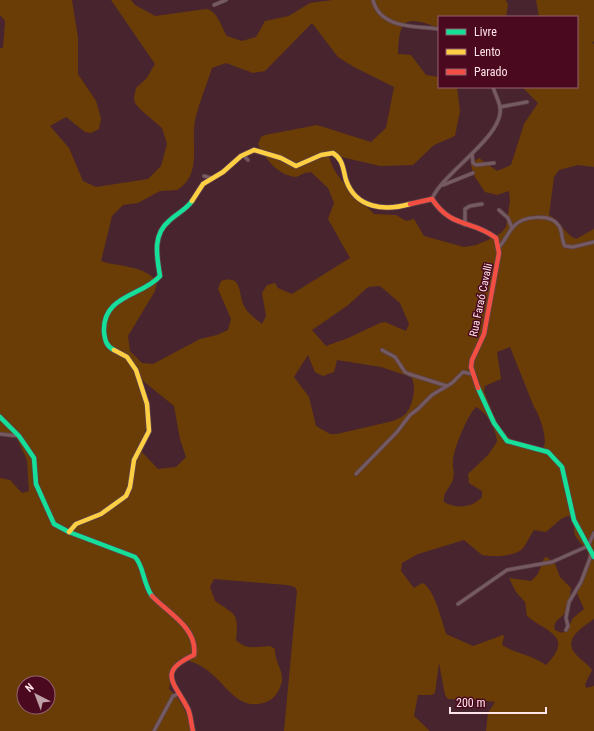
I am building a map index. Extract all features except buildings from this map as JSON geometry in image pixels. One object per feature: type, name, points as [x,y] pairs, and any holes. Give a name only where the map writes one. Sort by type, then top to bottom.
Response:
[{"type":"street","points":[[214,5],[226,0]]},
{"type":"street","points":[[373,0],[383,17],[391,23],[438,29]]},
{"type":"street","points":[[69,532],[71,527],[99,516],[124,499],[130,486],[134,460],[147,437],[150,426],[141,381],[134,365],[128,357],[113,350],[105,341],[105,324],[107,314],[110,308],[121,299],[158,279],[160,274],[156,251],[157,241],[164,226],[191,202],[203,184],[223,172],[244,155],[254,150],[260,151],[296,166],[321,155],[333,152],[341,159],[346,182],[351,190],[368,206],[383,210],[432,199],[438,188],[478,149],[500,118],[500,107],[493,88]]},
{"type":"street","points":[[500,107],[527,102]]},
{"type":"street","points":[[472,154],[473,162],[476,165],[494,163]]},
{"type":"street","points":[[244,155],[248,160]]},
{"type":"street","points":[[438,188],[473,173]]},
{"type":"street","points":[[204,176],[211,178]]},
{"type":"street","points":[[432,199],[443,215],[492,234],[496,238],[499,247]]},
{"type":"street","points":[[465,224],[465,210],[470,206],[482,204]]},
{"type":"street","points":[[499,210],[508,218],[512,228]]},
{"type":"street","points":[[499,247],[515,225],[530,219],[544,217],[552,219],[558,224],[562,231],[564,246],[573,247],[594,242]]},
{"type":"street","name":"Rua Faraó Cavalli","points":[[472,374],[472,360],[484,334],[499,247]]},
{"type":"street","points":[[382,350],[395,357],[405,372],[447,386]]},
{"type":"street","points":[[356,474],[397,432],[410,415],[432,395],[447,386],[463,372],[472,374],[494,423],[507,441],[548,452],[562,467],[574,520],[591,551]]},
{"type":"street","points":[[0,418],[19,436],[34,458],[36,484],[54,524],[69,532],[134,557],[138,560],[151,595],[174,616],[194,639],[196,647],[194,655],[178,662],[173,669],[172,680],[178,694],[188,710],[192,731]]},
{"type":"street","points":[[0,434],[19,436]]},
{"type":"street","points":[[566,630],[568,626],[566,618],[569,602],[581,582],[591,551],[594,533]]},
{"type":"street","points":[[458,604],[507,570],[552,562],[591,551]]},
{"type":"street","points":[[154,731],[173,696],[178,694]]},
{"type":"shaded area","points":[[0,0],[72,0],[78,38],[78,74],[96,101],[101,118],[99,129],[91,133],[85,132],[66,117],[50,126],[69,148],[83,181],[96,187],[148,179],[161,166],[167,144],[162,128],[140,109],[135,103],[134,98],[136,88],[146,79],[155,64],[111,0],[131,0],[135,5],[155,16],[206,9],[210,10],[219,20],[227,36],[242,41],[256,37],[265,21],[289,16],[310,3],[332,0],[506,0],[508,5],[506,16],[438,16],[438,28],[411,21],[402,27],[398,54],[411,55],[426,75],[438,77],[438,88],[457,88],[460,111],[455,136],[434,145],[413,165],[380,166],[329,154],[331,163],[340,179],[374,214],[396,215],[406,221],[414,219],[424,236],[464,247],[476,245],[488,240],[501,233],[506,227],[510,201],[509,191],[497,195],[485,192],[473,174],[471,164],[479,158],[497,171],[511,165],[524,124],[538,103],[523,88],[578,88],[578,16],[539,16],[536,0],[594,0],[594,41],[592,43],[594,44],[594,167],[578,165],[559,170],[554,177],[549,215],[557,221],[568,234],[576,239],[594,229],[594,619],[576,633],[573,637],[572,647],[578,657],[592,670],[585,684],[586,688],[594,686],[594,731],[486,731],[488,713],[495,702],[448,699],[445,695],[439,663],[435,693],[432,695],[418,695],[414,716],[430,731],[284,731],[297,591],[295,587],[287,585],[214,579],[210,587],[215,601],[231,612],[236,619],[236,640],[247,647],[267,646],[275,649],[282,681],[280,688],[272,699],[256,704],[239,700],[204,668],[196,663],[181,658],[173,668],[169,689],[178,698],[184,708],[191,731],[0,731],[0,478],[10,480],[22,493],[29,491],[27,460],[16,437],[0,433],[0,48],[3,48],[5,21],[0,15]],"holes":[[[312,23],[338,57],[354,67],[394,87],[386,128],[371,142],[317,125],[265,135],[261,137],[258,144],[264,155],[278,170],[290,176],[296,177],[311,172],[328,188],[334,203],[328,219],[350,258],[292,294],[278,288],[275,283],[267,285],[262,293],[266,316],[262,324],[245,308],[236,283],[233,280],[221,281],[218,289],[231,319],[228,330],[217,335],[200,339],[153,364],[142,363],[130,351],[128,336],[155,291],[157,282],[146,272],[131,267],[101,261],[112,216],[123,205],[138,203],[160,191],[177,190],[185,183],[193,166],[194,126],[196,116],[212,68],[226,63],[253,73],[265,71]],[[380,286],[400,303],[409,324],[406,331],[385,322],[326,346],[312,330],[347,306],[368,287]],[[510,347],[541,421],[545,439],[543,448],[518,443],[509,438],[497,423],[484,391],[485,386],[501,379],[497,352]],[[308,355],[315,372],[323,376],[334,372],[337,360],[381,367],[411,377],[414,385],[414,394],[409,409],[406,414],[393,421],[337,434],[330,434],[316,426],[309,397],[294,377]],[[142,380],[174,406],[180,439],[186,457],[176,467],[158,469],[140,450],[147,424]],[[476,407],[480,409],[491,422],[497,442],[488,455],[468,474],[469,483],[482,491],[482,497],[478,501],[469,505],[454,506],[444,502],[444,496],[454,477],[453,463],[455,449],[469,417]],[[568,516],[572,517],[575,536],[588,552],[588,557],[577,593],[584,609],[573,618],[568,628],[562,633],[555,630],[554,627],[556,622],[566,611],[569,603],[571,588],[560,577],[555,564],[547,557],[544,558],[538,574],[531,581],[509,578],[516,592],[525,602],[527,616],[550,631],[558,641],[558,648],[546,665],[502,645],[503,635],[473,646],[446,634],[437,606],[430,591],[422,583],[414,588],[401,571],[402,563],[418,554],[464,540],[482,555],[504,556],[516,553],[524,547],[534,530],[546,532],[561,519]]]},
{"type":"traffic: fast","points":[[114,350],[109,347],[106,342],[104,332],[105,320],[110,310],[116,303],[153,283],[160,276],[157,254],[160,233],[169,221],[187,207],[192,201]]},
{"type":"traffic: fast","points":[[478,388],[494,423],[507,441],[548,452],[562,467],[574,520],[594,557]]},
{"type":"traffic: fast","points":[[0,417],[19,436],[34,458],[36,484],[54,524],[69,532],[135,557],[140,565],[152,596]]},
{"type":"traffic: slow","points":[[192,201],[203,184],[223,172],[241,156],[254,150],[281,158],[296,166],[321,155],[333,153],[341,161],[346,180],[351,190],[364,202],[372,206],[381,207],[410,204]]},
{"type":"traffic: slow","points":[[69,532],[76,524],[101,514],[126,496],[130,487],[134,460],[149,431],[147,404],[136,370],[127,357],[114,350]]},
{"type":"traffic: jam","points":[[410,204],[432,199],[439,209],[454,220],[478,228],[496,238],[499,253],[484,334],[472,360],[471,367],[478,388]]},
{"type":"traffic: jam","points":[[152,596],[187,629],[194,645],[194,655],[182,661],[175,667],[172,673],[174,685],[190,714],[193,731]]}]
